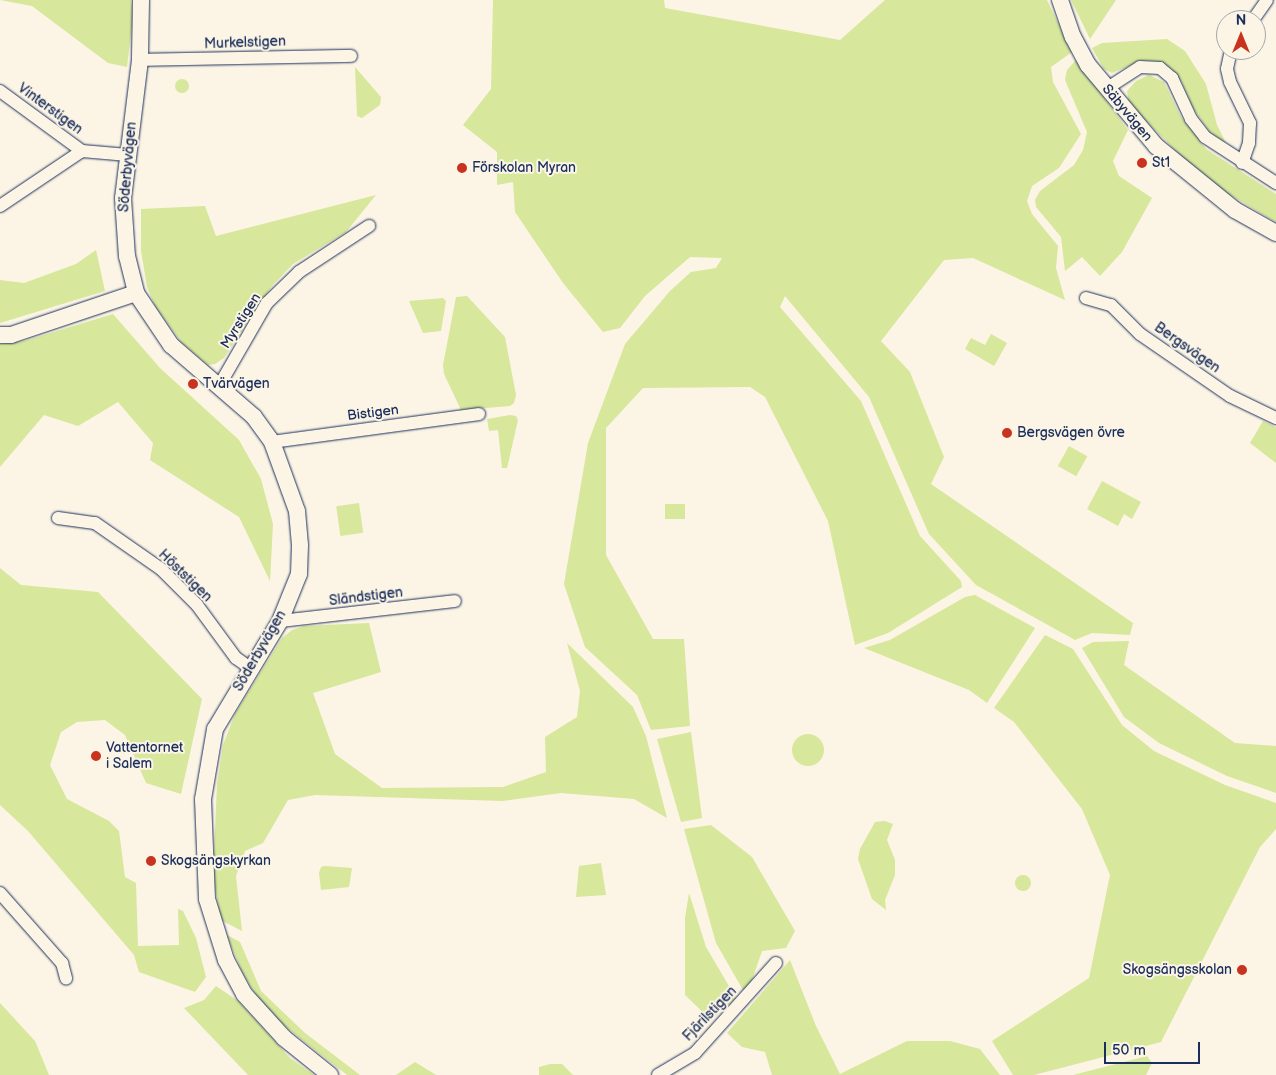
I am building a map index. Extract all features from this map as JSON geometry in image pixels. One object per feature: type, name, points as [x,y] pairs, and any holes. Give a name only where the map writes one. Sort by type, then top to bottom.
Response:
[{"type":"street","name":"Söderbyvägen","points":[[142,0],[140,60],[128,155],[123,226],[136,293],[171,345],[254,417],[272,442],[297,512],[300,545],[299,574],[280,621],[249,667],[215,729],[203,799],[208,899],[226,960],[244,994],[284,1038],[330,1075]]},
{"type":"street","name":"Säbyvägen","points":[[1060,0],[1073,37],[1088,65],[1106,89],[1156,146],[1192,178],[1235,210],[1276,233]]},
{"type":"street","name":"Murkelstigen","points":[[140,60],[351,56]]},
{"type":"street","points":[[1229,60],[1227,69],[1230,82],[1250,123],[1249,143],[1242,163]]},
{"type":"street","points":[[1106,89],[1140,67],[1160,68],[1172,78],[1191,119],[1204,137],[1276,183]]},
{"type":"street","name":"Vinterstigen","points":[[0,91],[82,151],[128,155]]},
{"type":"street","name":"Vinterstigen","points":[[0,206],[82,151]]},
{"type":"street","name":"Myrstigen","points":[[219,386],[267,303],[299,272],[369,226]]},
{"type":"street","points":[[0,335],[11,335],[136,293]]},
{"type":"street","name":"Bergsvägen","points":[[1086,298],[1111,305],[1140,334],[1230,396],[1276,418]]},
{"type":"street","name":"Bistigen","points":[[272,442],[479,414]]},
{"type":"street","name":"Höststigen","points":[[58,518],[95,523],[161,570],[197,605],[236,658],[249,667]]},
{"type":"street","name":"Sländstigen","points":[[280,621],[455,601]]},
{"type":"street","points":[[0,893],[62,963],[66,978]]},
{"type":"street","name":"Fjärilstigen","points":[[658,1075],[695,1053],[776,964]]},
{"type":"green space","points":[[0,0],[131,0],[133,18],[127,67],[108,63],[32,6]]},
{"type":"green space","points":[[493,0],[664,0],[665,8],[840,40],[885,0],[1047,0],[1072,52],[1051,67],[1053,82],[1081,134],[1059,168],[1032,186],[1027,201],[1032,214],[1058,246],[1056,268],[1065,300],[973,258],[944,260],[881,341],[910,372],[944,457],[931,484],[1133,623],[1130,635],[1092,633],[1075,640],[976,585],[929,534],[869,397],[785,296],[780,307],[861,401],[920,536],[961,581],[962,587],[888,633],[855,645],[828,521],[765,397],[750,387],[643,388],[606,428],[606,555],[653,639],[684,639],[690,726],[651,730],[637,695],[585,647],[564,584],[588,443],[625,344],[670,291],[691,272],[716,268],[722,258],[690,257],[645,296],[620,328],[603,332],[563,283],[515,212],[513,182],[497,185],[497,152],[463,125],[491,89]]},
{"type":"green space","points":[[1071,0],[1116,0],[1090,39]]},
{"type":"green space","points":[[1167,39],[1185,51],[1206,84],[1217,125],[1228,147],[1210,132],[1194,110],[1181,81],[1171,69],[1155,61],[1141,61],[1112,73],[1104,69],[1092,48],[1102,43]]},
{"type":"green space","points":[[1076,60],[1128,130],[1113,161],[1119,176],[1152,198],[1122,252],[1100,276],[1082,257],[1065,271],[1061,237],[1036,207],[1035,200],[1040,191],[1074,165],[1083,150],[1087,132],[1065,80],[1067,70]]},
{"type":"green space","points":[[355,67],[381,97],[380,105],[362,118],[357,116]]},
{"type":"green space","points":[[1149,75],[1164,82],[1181,117],[1206,149],[1276,194],[1276,222],[1205,180],[1129,104],[1127,91],[1136,81]]},
{"type":"green space","points":[[179,79],[185,79],[189,86],[185,93],[179,93],[175,89],[175,83]]},
{"type":"green space","points":[[376,195],[346,232],[293,264],[271,287],[224,358],[215,364],[208,365],[182,343],[155,306],[147,287],[141,251],[141,209],[205,206],[216,236]]},
{"type":"green space","points":[[96,250],[105,291],[0,323],[0,280],[24,283],[76,264]]},
{"type":"green space","points":[[467,296],[505,337],[516,395],[514,403],[510,406],[461,410],[444,374],[443,365],[456,297]]},
{"type":"green space","points":[[443,298],[446,301],[441,331],[423,333],[409,301]]},
{"type":"green space","points":[[113,314],[160,368],[239,440],[261,479],[273,524],[270,581],[239,517],[150,460],[153,443],[118,402],[78,426],[44,415],[0,467],[0,344],[24,341]]},
{"type":"green space","points":[[991,334],[1007,343],[994,366],[965,349],[971,338],[985,345]]},
{"type":"green space","points":[[510,415],[516,416],[518,420],[507,468],[502,468],[498,430],[489,431],[487,419]]},
{"type":"green space","points":[[1263,421],[1276,427],[1276,463],[1250,443]]},
{"type":"green space","points":[[1069,446],[1087,456],[1076,476],[1058,466]]},
{"type":"green space","points":[[1102,481],[1141,502],[1132,519],[1124,514],[1118,526],[1087,509]]},
{"type":"green space","points":[[359,503],[363,533],[340,536],[336,506]]},
{"type":"green space","points":[[665,504],[685,504],[685,519],[665,519]]},
{"type":"green space","points":[[0,568],[21,585],[98,592],[202,699],[181,794],[146,783],[125,735],[105,720],[77,722],[61,732],[50,765],[67,799],[109,821],[119,831],[125,877],[136,883],[138,946],[179,945],[178,909],[183,911],[196,938],[206,977],[195,992],[139,972],[134,955],[28,831],[0,805]]},
{"type":"green space","points":[[975,595],[1035,628],[987,703],[969,690],[864,648],[890,640],[965,597]]},
{"type":"green space","points":[[369,623],[381,672],[313,693],[335,754],[382,788],[503,787],[546,772],[545,737],[577,717],[580,691],[567,643],[633,707],[646,736],[667,818],[634,799],[561,793],[503,801],[315,795],[288,800],[263,843],[245,851],[236,876],[242,931],[221,920],[213,878],[217,784],[223,745],[235,714],[282,638],[292,630],[304,626]]},
{"type":"green space","points":[[1045,635],[1073,649],[1122,725],[1154,751],[1225,785],[1276,803],[1276,829],[1260,847],[1161,1042],[1034,1075],[1013,1075],[992,1041],[1089,978],[1110,875],[1082,809],[1014,722],[994,708]]},
{"type":"green space","points":[[1129,641],[1124,665],[1235,743],[1276,746],[1276,793],[1227,776],[1159,743],[1124,717],[1082,648],[1093,642]]},
{"type":"green space","points":[[691,732],[702,818],[681,822],[657,739]]},
{"type":"green space","points":[[808,734],[819,739],[824,750],[819,761],[808,766],[797,761],[792,750],[797,739]]},
{"type":"green space","points":[[885,821],[893,824],[887,840],[895,860],[895,875],[885,900],[886,910],[872,899],[858,859],[860,849],[875,822]]},
{"type":"green space","points":[[711,825],[752,857],[795,931],[786,948],[762,951],[750,986],[743,990],[716,943],[684,829]]},
{"type":"green space","points":[[601,863],[606,895],[576,897],[579,866]]},
{"type":"green space","points":[[321,867],[352,868],[349,887],[321,890],[319,873]]},
{"type":"green space","points":[[1023,875],[1029,877],[1031,883],[1029,889],[1023,891],[1017,889],[1015,883],[1017,877]]},
{"type":"green space","points":[[689,893],[706,947],[736,998],[711,1020],[685,995],[685,918]]},
{"type":"green space","points":[[227,935],[240,942],[261,991],[305,1033],[360,1075],[347,1075],[282,1024],[257,997],[242,972]]},
{"type":"green space","points":[[790,960],[816,1026],[840,1074],[907,1041],[950,1041],[980,1049],[1000,1075],[772,1075],[765,1052],[742,1047],[727,1033]]},
{"type":"green space","points":[[216,986],[238,1001],[290,1058],[314,1075],[248,1075],[184,1008],[204,1000]]},
{"type":"green space","points":[[0,1003],[35,1041],[49,1075],[0,1075]]},
{"type":"green space","points":[[1147,1056],[1152,1063],[1146,1075],[1073,1075]]},
{"type":"green space","points":[[415,1062],[436,1075],[396,1075]]},
{"type":"green space","points":[[550,1064],[562,1064],[573,1075],[539,1075],[539,1067]]},
{"type":"place","name":"St1","points":[[1142,163]]},
{"type":"place","name":"Förskolan Myran","points":[[462,168]]},
{"type":"place","name":"Tvärvägen","points":[[193,384]]},
{"type":"place","name":"Bergsvägen övre","points":[[1007,433]]},
{"type":"place","name":"Vattentornet i Salem","points":[[96,756]]},
{"type":"place","name":"Skogsängskyrkan","points":[[151,861]]},
{"type":"place","name":"Skogsängsskolan","points":[[1242,970]]}]
